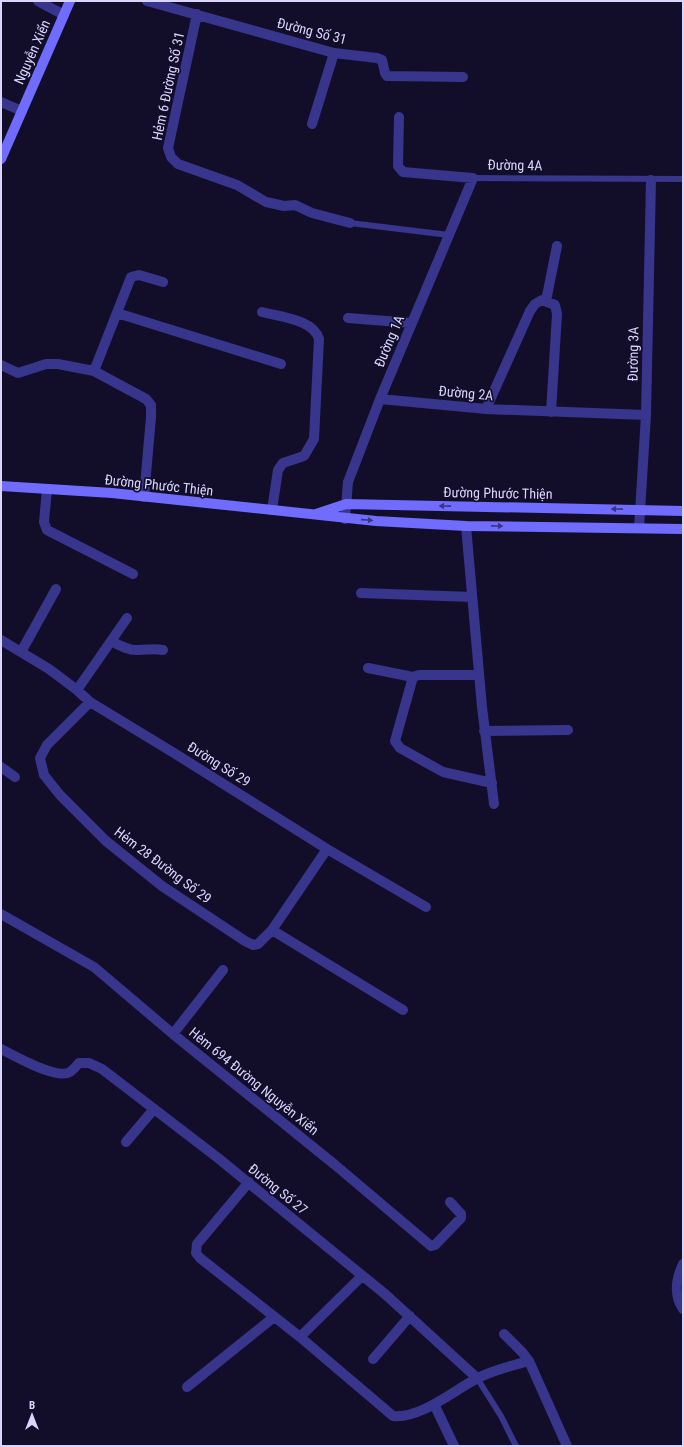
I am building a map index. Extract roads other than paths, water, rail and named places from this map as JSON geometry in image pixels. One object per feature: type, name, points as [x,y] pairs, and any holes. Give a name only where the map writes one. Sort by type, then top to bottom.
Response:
[{"type":"street","points":[[38,1],[64,16]]},
{"type":"street","name":"Nguyễn Xiển","points":[[1,159],[70,1]]},
{"type":"street","name":"Đường Số 31","points":[[147,1],[334,53],[377,58],[382,60],[387,76],[463,77]]},
{"type":"street","name":"Hẻm 6 Đường Số 31","points":[[197,14],[168,148],[171,157],[178,164],[237,185],[266,202],[284,206],[295,205],[312,213],[350,223]]},
{"type":"street","points":[[312,124],[334,53]]},
{"type":"street","points":[[1,102],[22,111]]},
{"type":"street","name":"Đường 4A","points":[[399,117],[398,166],[403,172],[473,178]]},
{"type":"street","name":"Đường 1A","points":[[345,519],[348,482],[380,399],[473,178]]},
{"type":"street","name":"Đường 3A","points":[[639,528],[646,415],[651,180]]},
{"type":"street","points":[[546,301],[557,246]]},
{"type":"street","points":[[94,371],[132,277],[139,275],[163,282]]},
{"type":"street","points":[[486,409],[530,310],[535,304],[542,300],[555,305],[557,314],[551,412]]},
{"type":"street","points":[[262,312],[309,325],[317,331],[320,339],[314,439],[304,456],[283,463],[278,470],[272,510]]},
{"type":"street","points":[[117,313],[281,364]]},
{"type":"street","points":[[348,318],[412,323]]},
{"type":"street","points":[[1,365],[18,373],[46,364],[58,364],[94,371],[146,398],[151,405],[150,443],[144,496]]},
{"type":"street","name":"Đường 2A","points":[[380,399],[486,409],[646,415]]},
{"type":"street","name":"Đường Phước Thiện","points":[[1,486],[144,496],[314,514],[345,519],[466,526],[683,529]]},
{"type":"street","points":[[47,489],[44,522],[47,530],[133,574]]},
{"type":"street","name":"Đường Phước Thiện","points":[[314,514],[346,504],[683,511]]},
{"type":"street","points":[[466,526],[484,731],[494,804]]},
{"type":"street","points":[[21,652],[56,589]]},
{"type":"street","points":[[361,593],[472,597]]},
{"type":"street","points":[[77,690],[127,618]]},
{"type":"street","name":"Đường Số 29","points":[[1,640],[49,669],[90,702],[327,849],[426,907]]},
{"type":"street","points":[[111,641],[130,649],[138,650],[152,648],[163,650]]},
{"type":"street","points":[[368,668],[413,677],[419,675],[479,675]]},
{"type":"street","points":[[413,677],[395,737],[396,745],[443,772],[492,782]]},
{"type":"street","name":"Hẻm 28 Đường Số 29","points":[[90,702],[47,745],[40,758],[44,775],[60,795],[106,841],[162,886],[245,941],[253,945],[258,944],[272,930],[327,849]]},
{"type":"street","points":[[484,731],[568,730]]},
{"type":"street","points":[[1,766],[15,777]]},
{"type":"street","name":"Hẻm 694 Đường Nguyễn Xiển","points":[[1,914],[94,967],[173,1034],[334,1164],[431,1246],[435,1245],[461,1218],[461,1214],[450,1202]]},
{"type":"street","points":[[272,930],[403,1010]]},
{"type":"street","points":[[173,1034],[223,970]]},
{"type":"street","name":"Đường Số 27","points":[[1,1049],[51,1072],[64,1074],[70,1072],[79,1063],[89,1062],[102,1069],[249,1182],[410,1316],[477,1378]]},
{"type":"street","points":[[126,1142],[154,1109]]},
{"type":"street","points":[[249,1182],[197,1244],[196,1253],[300,1337],[393,1416],[400,1417],[434,1404],[477,1378],[529,1361]]},
{"type":"street","points":[[683,1264],[677,1277],[676,1286],[677,1296],[683,1309]]},
{"type":"street","points":[[300,1337],[362,1276]]},
{"type":"street","points":[[373,1359],[410,1316]]},
{"type":"street","points":[[187,1387],[274,1317]]},
{"type":"street","points":[[504,1334],[529,1361],[567,1446]]},
{"type":"street","points":[[434,1404],[454,1446]]},
{"type":"lane","name":"Đường 4A","points":[[473,178],[683,179]]},
{"type":"lane","name":"Hẻm 6 Đường Số 31","points":[[350,223],[449,235]]},
{"type":"lane","points":[[477,1378],[501,1416],[516,1446]]}]
